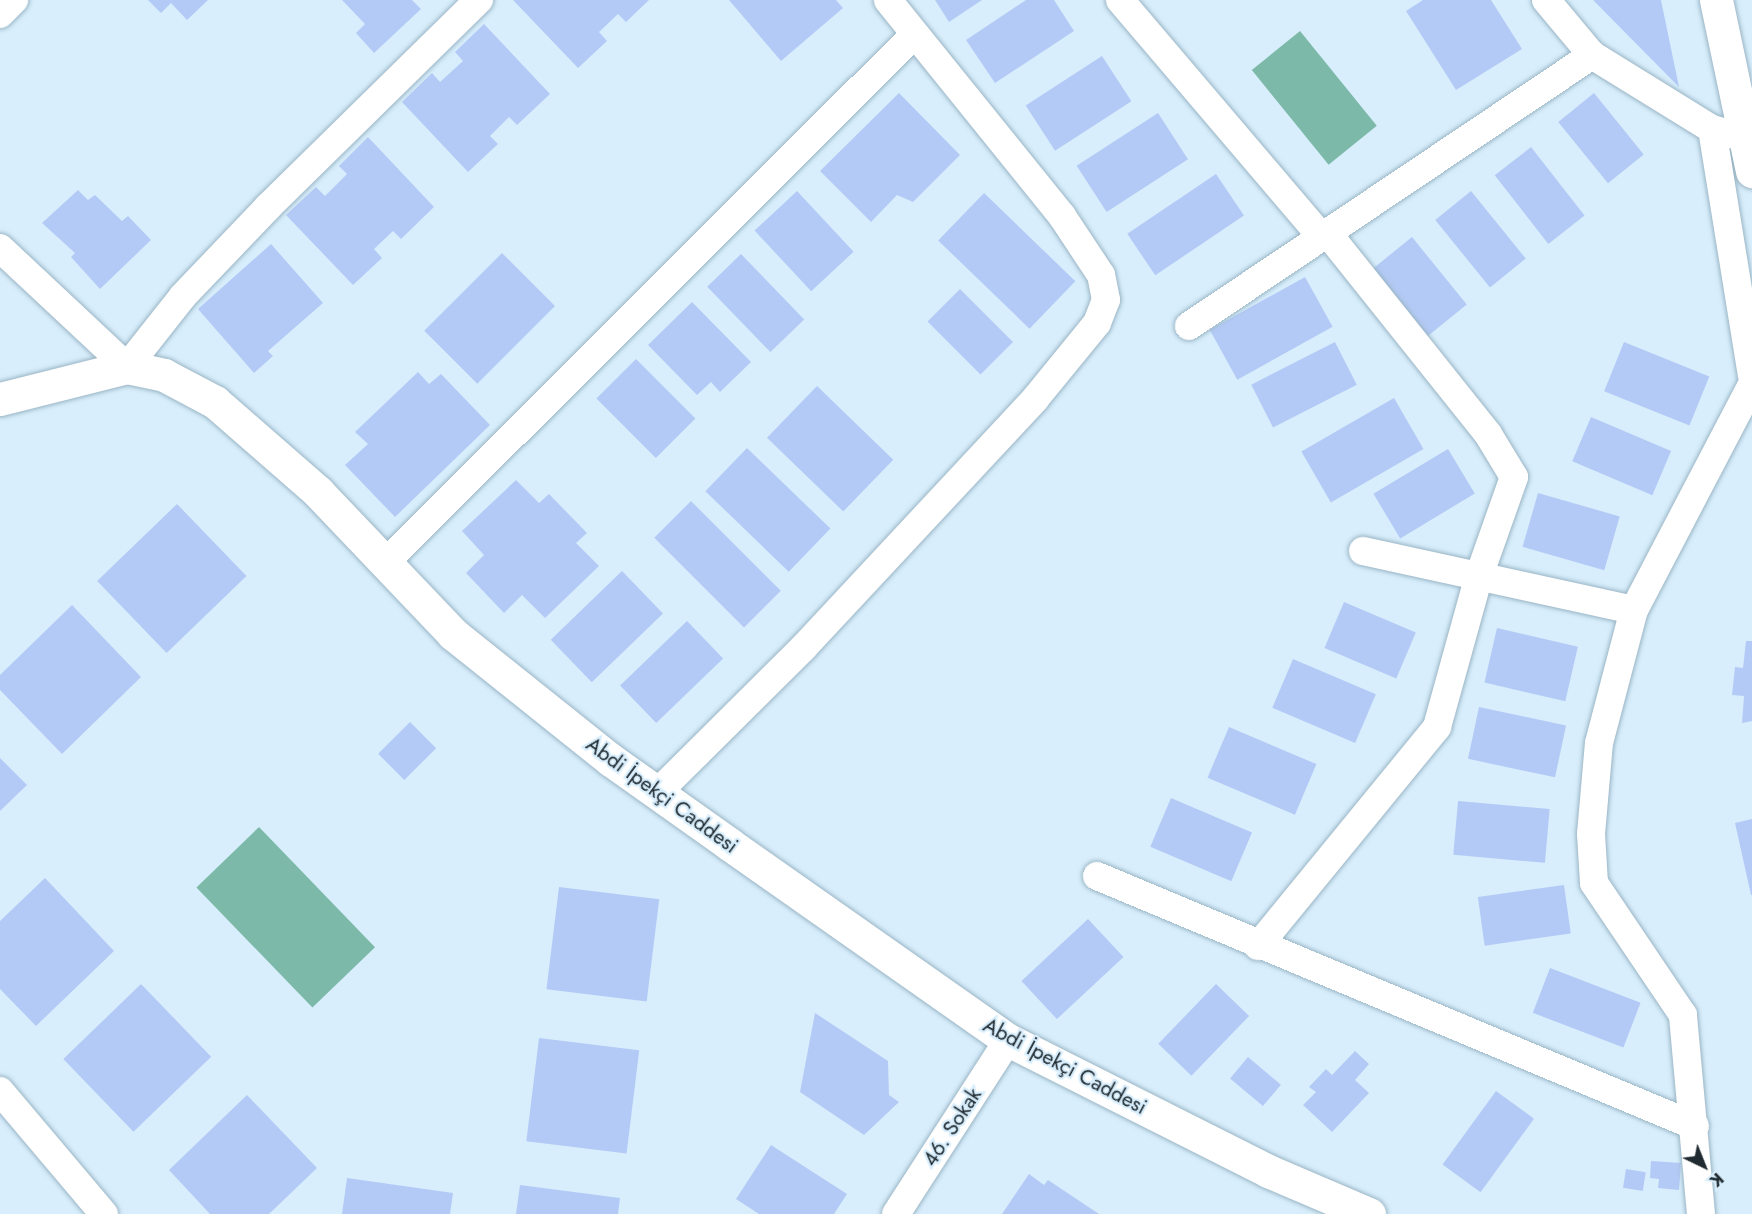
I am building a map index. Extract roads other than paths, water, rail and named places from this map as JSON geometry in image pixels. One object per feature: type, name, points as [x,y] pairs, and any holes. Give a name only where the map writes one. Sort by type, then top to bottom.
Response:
[{"type":"street","points":[[0,14],[14,0]]},
{"type":"street","points":[[0,248],[127,367],[183,296],[260,215],[479,0]]},
{"type":"street","points":[[657,793],[803,648],[1027,407],[1097,323],[1106,300],[1101,275],[1076,235],[888,0]]},
{"type":"street","points":[[1546,0],[1592,54],[1712,129],[1745,138]]},
{"type":"street","points":[[1716,0],[1752,171]]},
{"type":"street","points":[[1123,1],[1324,234],[1488,434],[1514,477],[1479,576],[1437,727],[1258,946]]},
{"type":"street","points":[[384,564],[915,34]]},
{"type":"street","points":[[1189,326],[1592,54]]},
{"type":"street","points":[[1712,129],[1752,375]]},
{"type":"street","name":"Abdi İpekçi Caddesi","points":[[2,402],[127,367],[164,375],[215,402],[318,492],[453,634],[657,793],[1008,1040],[1268,1171],[1369,1214]]},
{"type":"street","points":[[1701,1214],[1695,1126],[1683,1015],[1594,883],[1591,834],[1599,743],[1634,610],[1752,384]]},
{"type":"street","points":[[1363,551],[1634,610]]},
{"type":"street","points":[[1097,876],[1258,946],[1695,1126]]},
{"type":"street","name":"46. Sokak","points":[[896,1214],[1008,1040]]},
{"type":"street","points":[[0,1091],[104,1214]]}]
